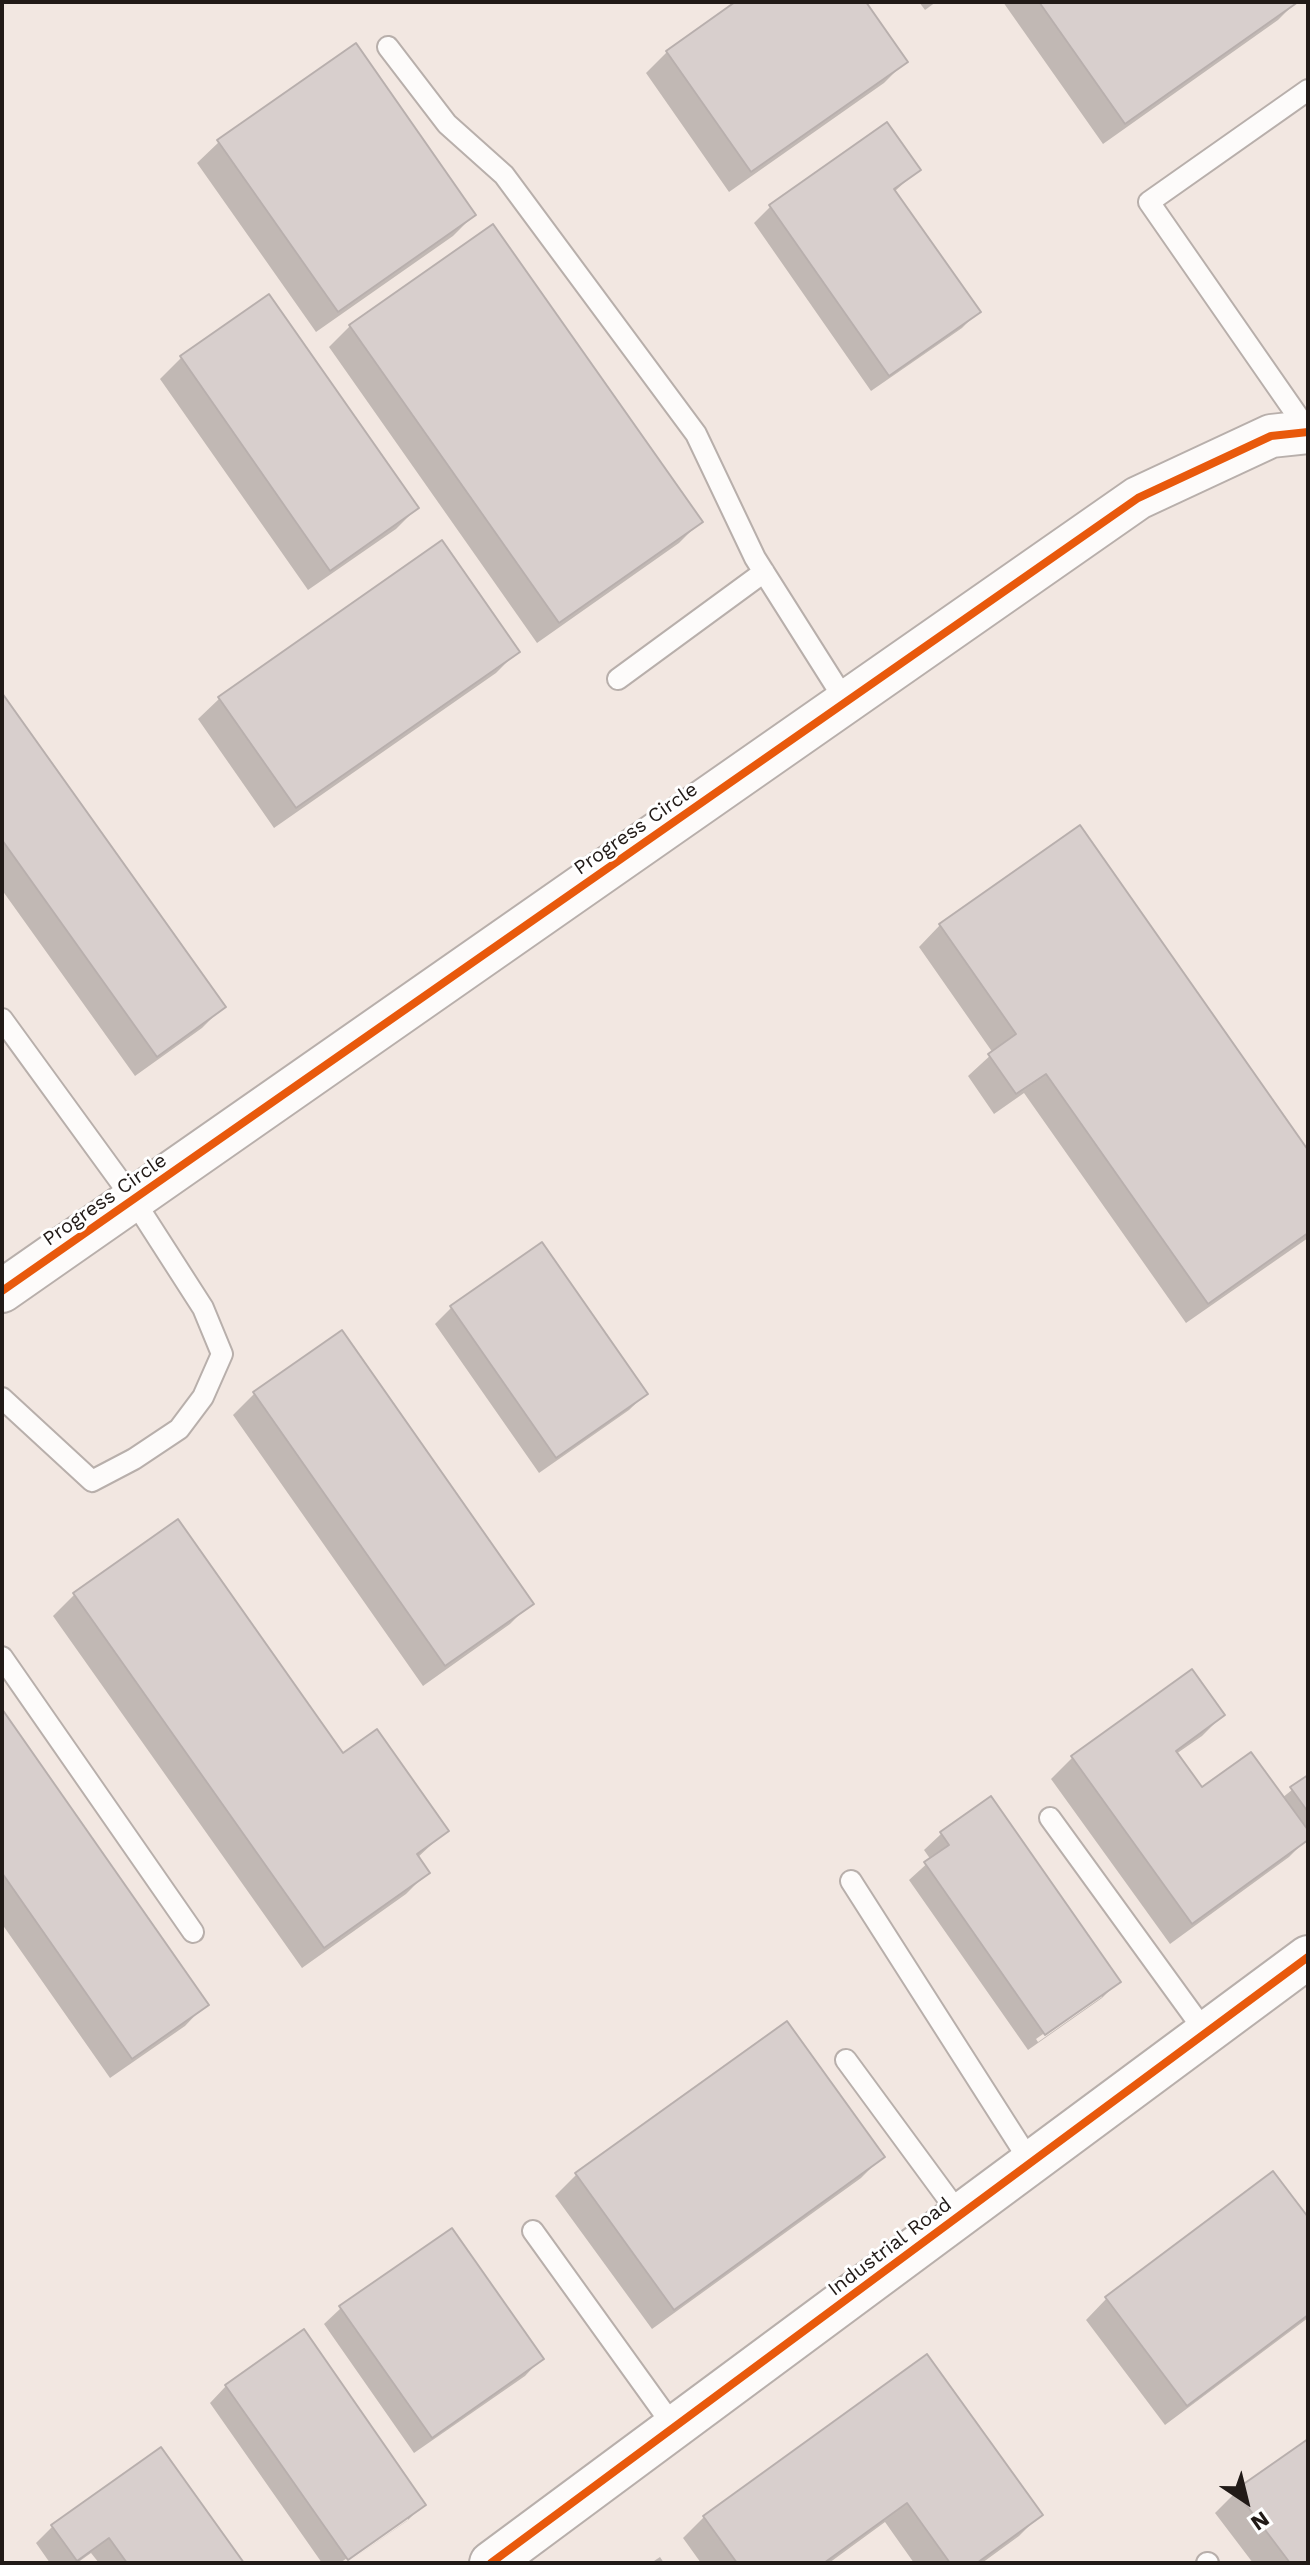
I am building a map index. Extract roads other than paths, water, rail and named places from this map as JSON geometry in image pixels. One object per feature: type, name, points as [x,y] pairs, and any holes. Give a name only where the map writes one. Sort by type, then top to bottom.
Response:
[{"type":"street","name":"Progress Circle","points":[[2,1291],[1138,498],[1271,436],[1308,432]]},
{"type":"street","name":"Industrial Road","points":[[491,2563],[1308,1957]]},
{"type":"lane","points":[[388,47],[447,124],[504,175],[696,434],[764,572],[846,702]]},
{"type":"lane","points":[[1308,90],[1149,202],[1308,432]]},
{"type":"lane","points":[[618,679],[764,572]]},
{"type":"lane","points":[[2,1019],[133,1199],[203,1308],[222,1354],[203,1397],[179,1429],[134,1459],[92,1481],[2,1398]]},
{"type":"lane","points":[[2,1657],[193,1932]]},
{"type":"lane","points":[[1050,1818],[1206,2033]]},
{"type":"lane","points":[[851,1881],[1031,2163]]},
{"type":"lane","points":[[846,2060],[960,2215]]},
{"type":"lane","points":[[533,2231],[674,2427]]}]
